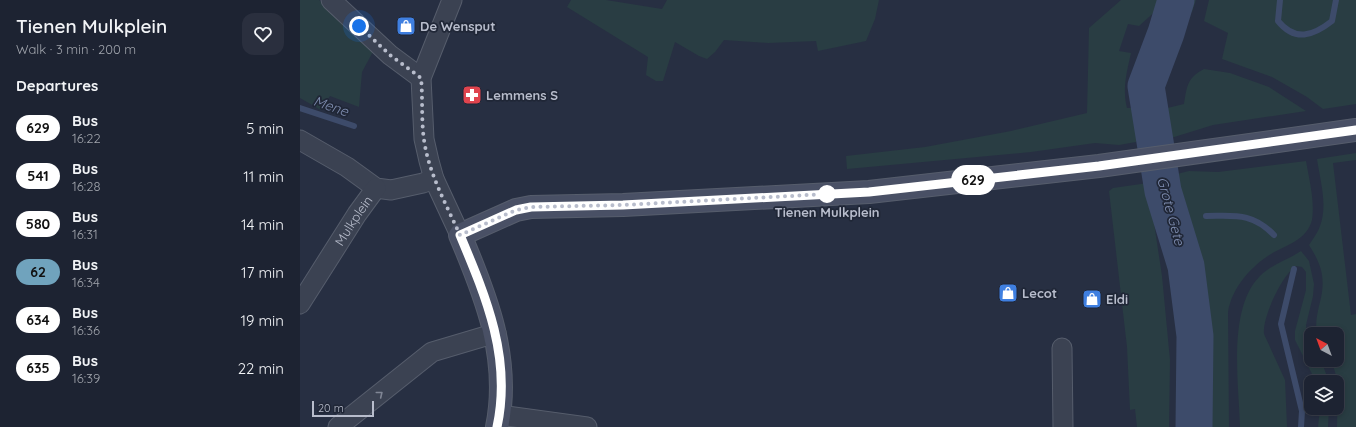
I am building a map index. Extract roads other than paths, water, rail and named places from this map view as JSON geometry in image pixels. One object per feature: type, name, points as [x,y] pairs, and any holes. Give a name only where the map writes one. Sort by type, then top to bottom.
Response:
[{"type":"street","points":[[331,0],[390,55],[421,78]]},
{"type":"street","points":[[452,0],[421,78],[424,139],[434,179],[480,282],[496,333],[502,370],[499,421],[587,427]]},
{"type":"street","points":[[460,235],[516,210],[531,207],[623,205],[869,192],[1144,159],[1356,130]]},
{"type":"street","points":[[300,140],[347,167],[376,188]]},
{"type":"street","name":"Mulkplein","points":[[300,304],[357,214],[376,188],[391,190],[434,179]]},
{"type":"street","points":[[338,427],[432,352],[496,333]]},
{"type":"street","points":[[1062,348],[1063,427]]},
{"type":"waterway","name":"Grote Gete","points":[[1176,0],[1166,33],[1146,86],[1163,191],[1186,266],[1195,336],[1194,427]]},
{"type":"waterway","points":[[1280,0],[1278,21],[1284,28],[1298,34],[1311,33],[1332,21],[1336,0]]},
{"type":"waterway","name":"Mene","points":[[300,108],[354,126]]},
{"type":"waterway","name":"Mene","points":[[1139,119],[1152,117]]},
{"type":"waterway","points":[[1206,216],[1234,216],[1250,219],[1258,222],[1274,235]]},
{"type":"waterway","points":[[1174,224],[1186,220]]},
{"type":"waterway","points":[[1294,269],[1281,324],[1302,411],[1301,427]]},
{"type":"place","name":"De Wensput","points":[[406,26]]},
{"type":"place","name":"Lemmens S","points":[[472,95]]},
{"type":"place","name":"Tienen Mulkplein","points":[[827,194]]},
{"type":"place","name":"Lecot","points":[[1008,293]]},
{"type":"place","name":"Eldi","points":[[1092,299]]}]
